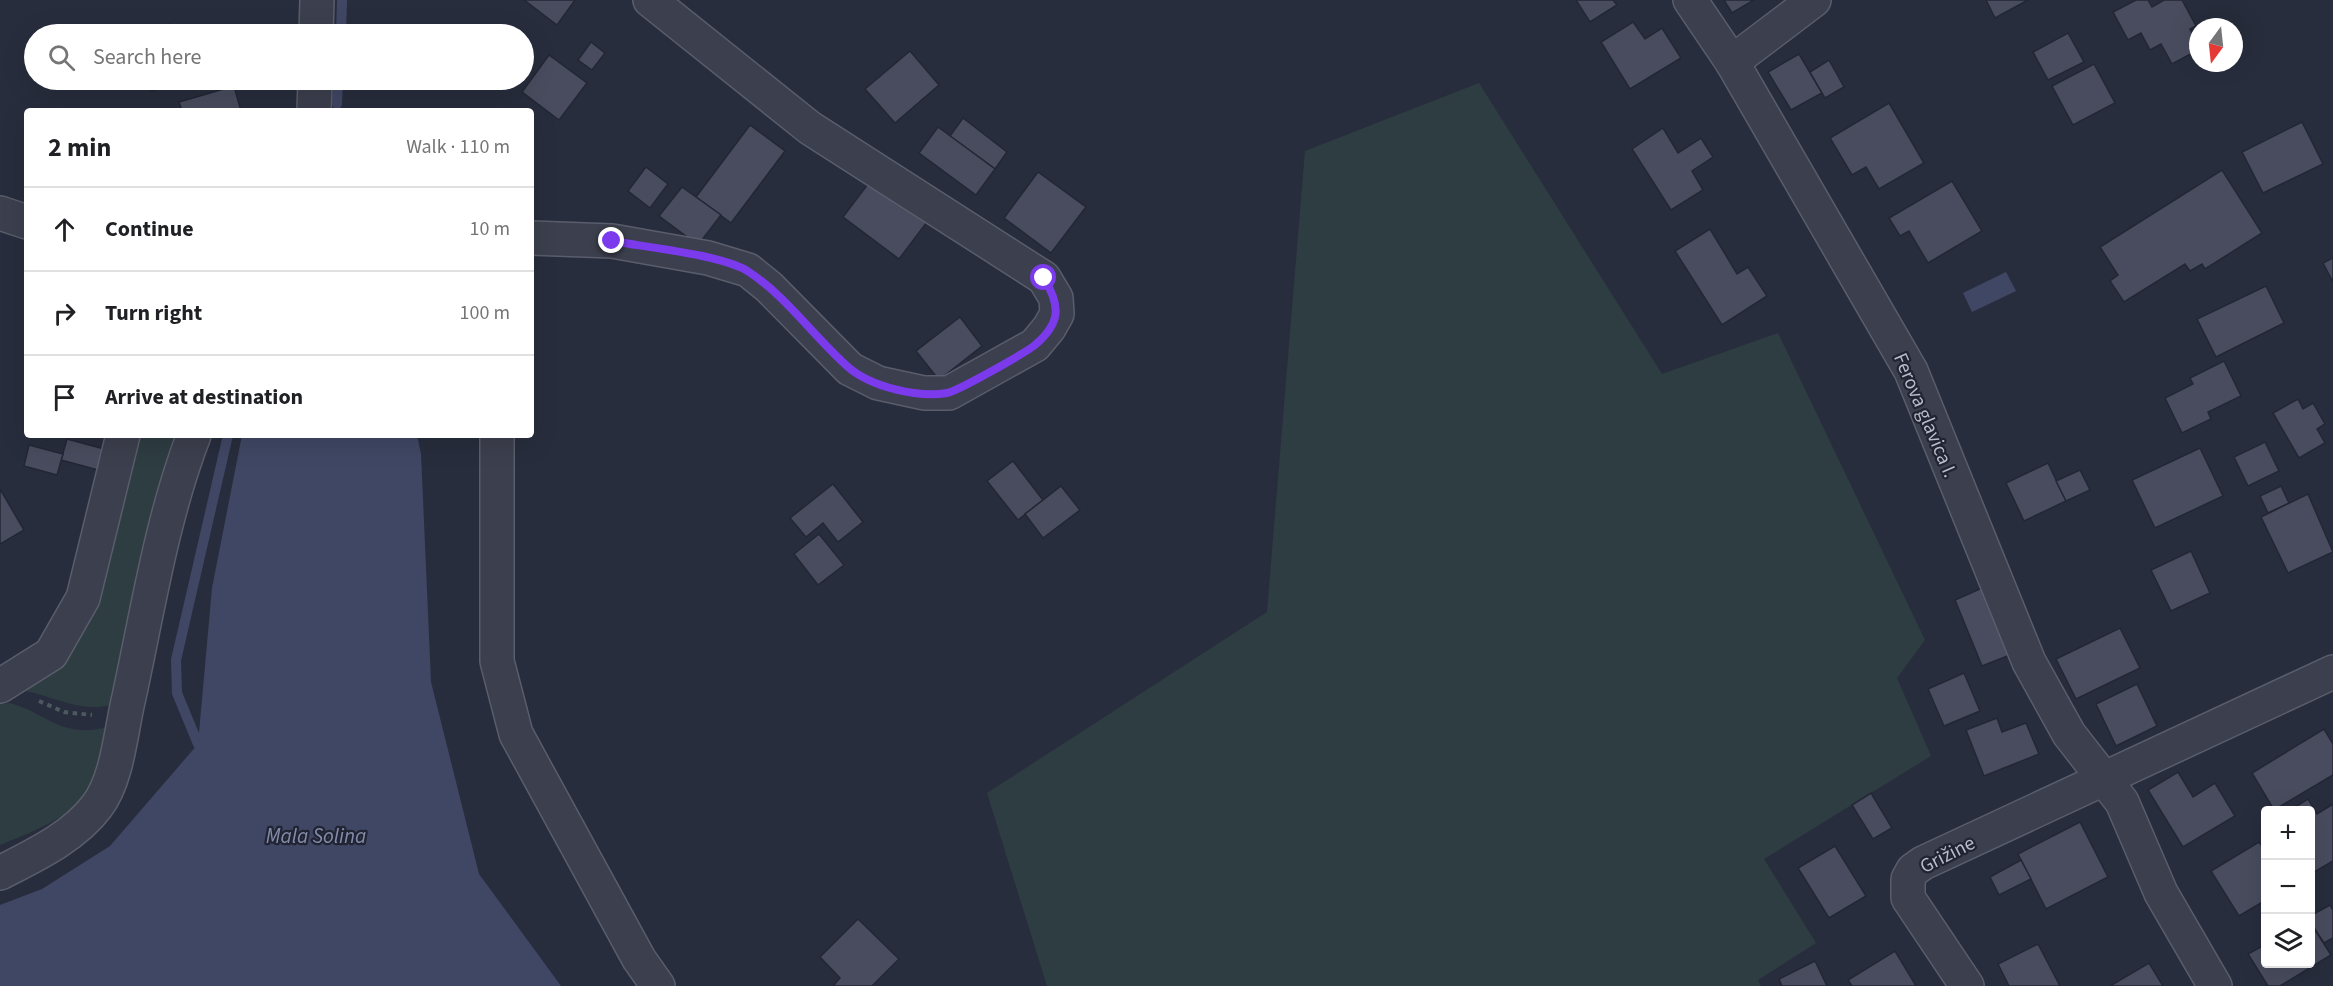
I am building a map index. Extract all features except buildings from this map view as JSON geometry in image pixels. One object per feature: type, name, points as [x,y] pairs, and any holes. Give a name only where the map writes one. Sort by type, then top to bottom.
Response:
[{"type":"street","points":[[316,24],[317,0]]},
{"type":"street","points":[[534,238],[612,241],[708,258],[748,270],[769,287],[850,369],[878,383],[924,393],[949,393],[1035,345],[1057,314],[1056,298],[1044,278],[810,128],[650,0]]},
{"type":"street","name":"Ferova glavica I.","points":[[1690,0],[1732,62],[1911,371],[2029,662],[2069,734],[2103,780]]},
{"type":"street","points":[[1732,62],[1814,0]]},
{"type":"street","points":[[314,108],[315,90]]},
{"type":"street","points":[[0,213],[24,221]]},
{"type":"street","points":[[4,683],[51,654],[83,598],[122,438]]},
{"type":"street","points":[[0,873],[40,852],[98,805],[118,758],[125,715],[168,519],[193,438]]},
{"type":"street","points":[[497,438],[497,661],[516,734],[639,959],[658,986]]},
{"type":"street","name":"Grižine","points":[[1967,986],[1908,898],[1908,879],[1913,870],[1923,863],[2333,672]]},
{"type":"street","points":[[2103,780],[2122,802],[2161,893],[2215,986]]},
{"type":"path","points":[[4,683],[64,712],[105,717],[125,715]]},
{"type":"shaded area","points":[[1479,83],[1662,374],[1778,333],[1925,640],[1897,678],[1931,756],[1764,859],[1816,943],[1758,980],[1761,986],[1047,986],[987,793],[1267,612],[1305,151]]},
{"type":"shaded area","points":[[138,438],[179,438],[138,568],[110,705],[88,707],[67,703],[25,691],[22,688],[45,676]]},
{"type":"shaded area","points":[[10,703],[67,728],[92,730],[108,727],[98,774],[76,805],[43,826],[0,845],[0,704]]},
{"type":"water","points":[[2006,272],[2016,291],[1972,312],[1963,293]]},
{"type":"water","name":"Mala Solina","points":[[241,438],[418,438],[421,454],[431,682],[479,874],[561,986],[0,986],[0,905],[42,889],[110,846],[198,744],[212,588]]},
{"type":"waterway","points":[[341,24],[342,0]]},
{"type":"waterway","points":[[337,104],[338,90]]},
{"type":"waterway","points":[[198,744],[177,693],[176,660],[227,438]]},
{"type":"route","points":[[612,241],[708,258],[748,270],[769,287],[850,369],[878,383],[924,393],[949,393],[1035,345],[1057,314],[1056,298],[1044,278]]}]
